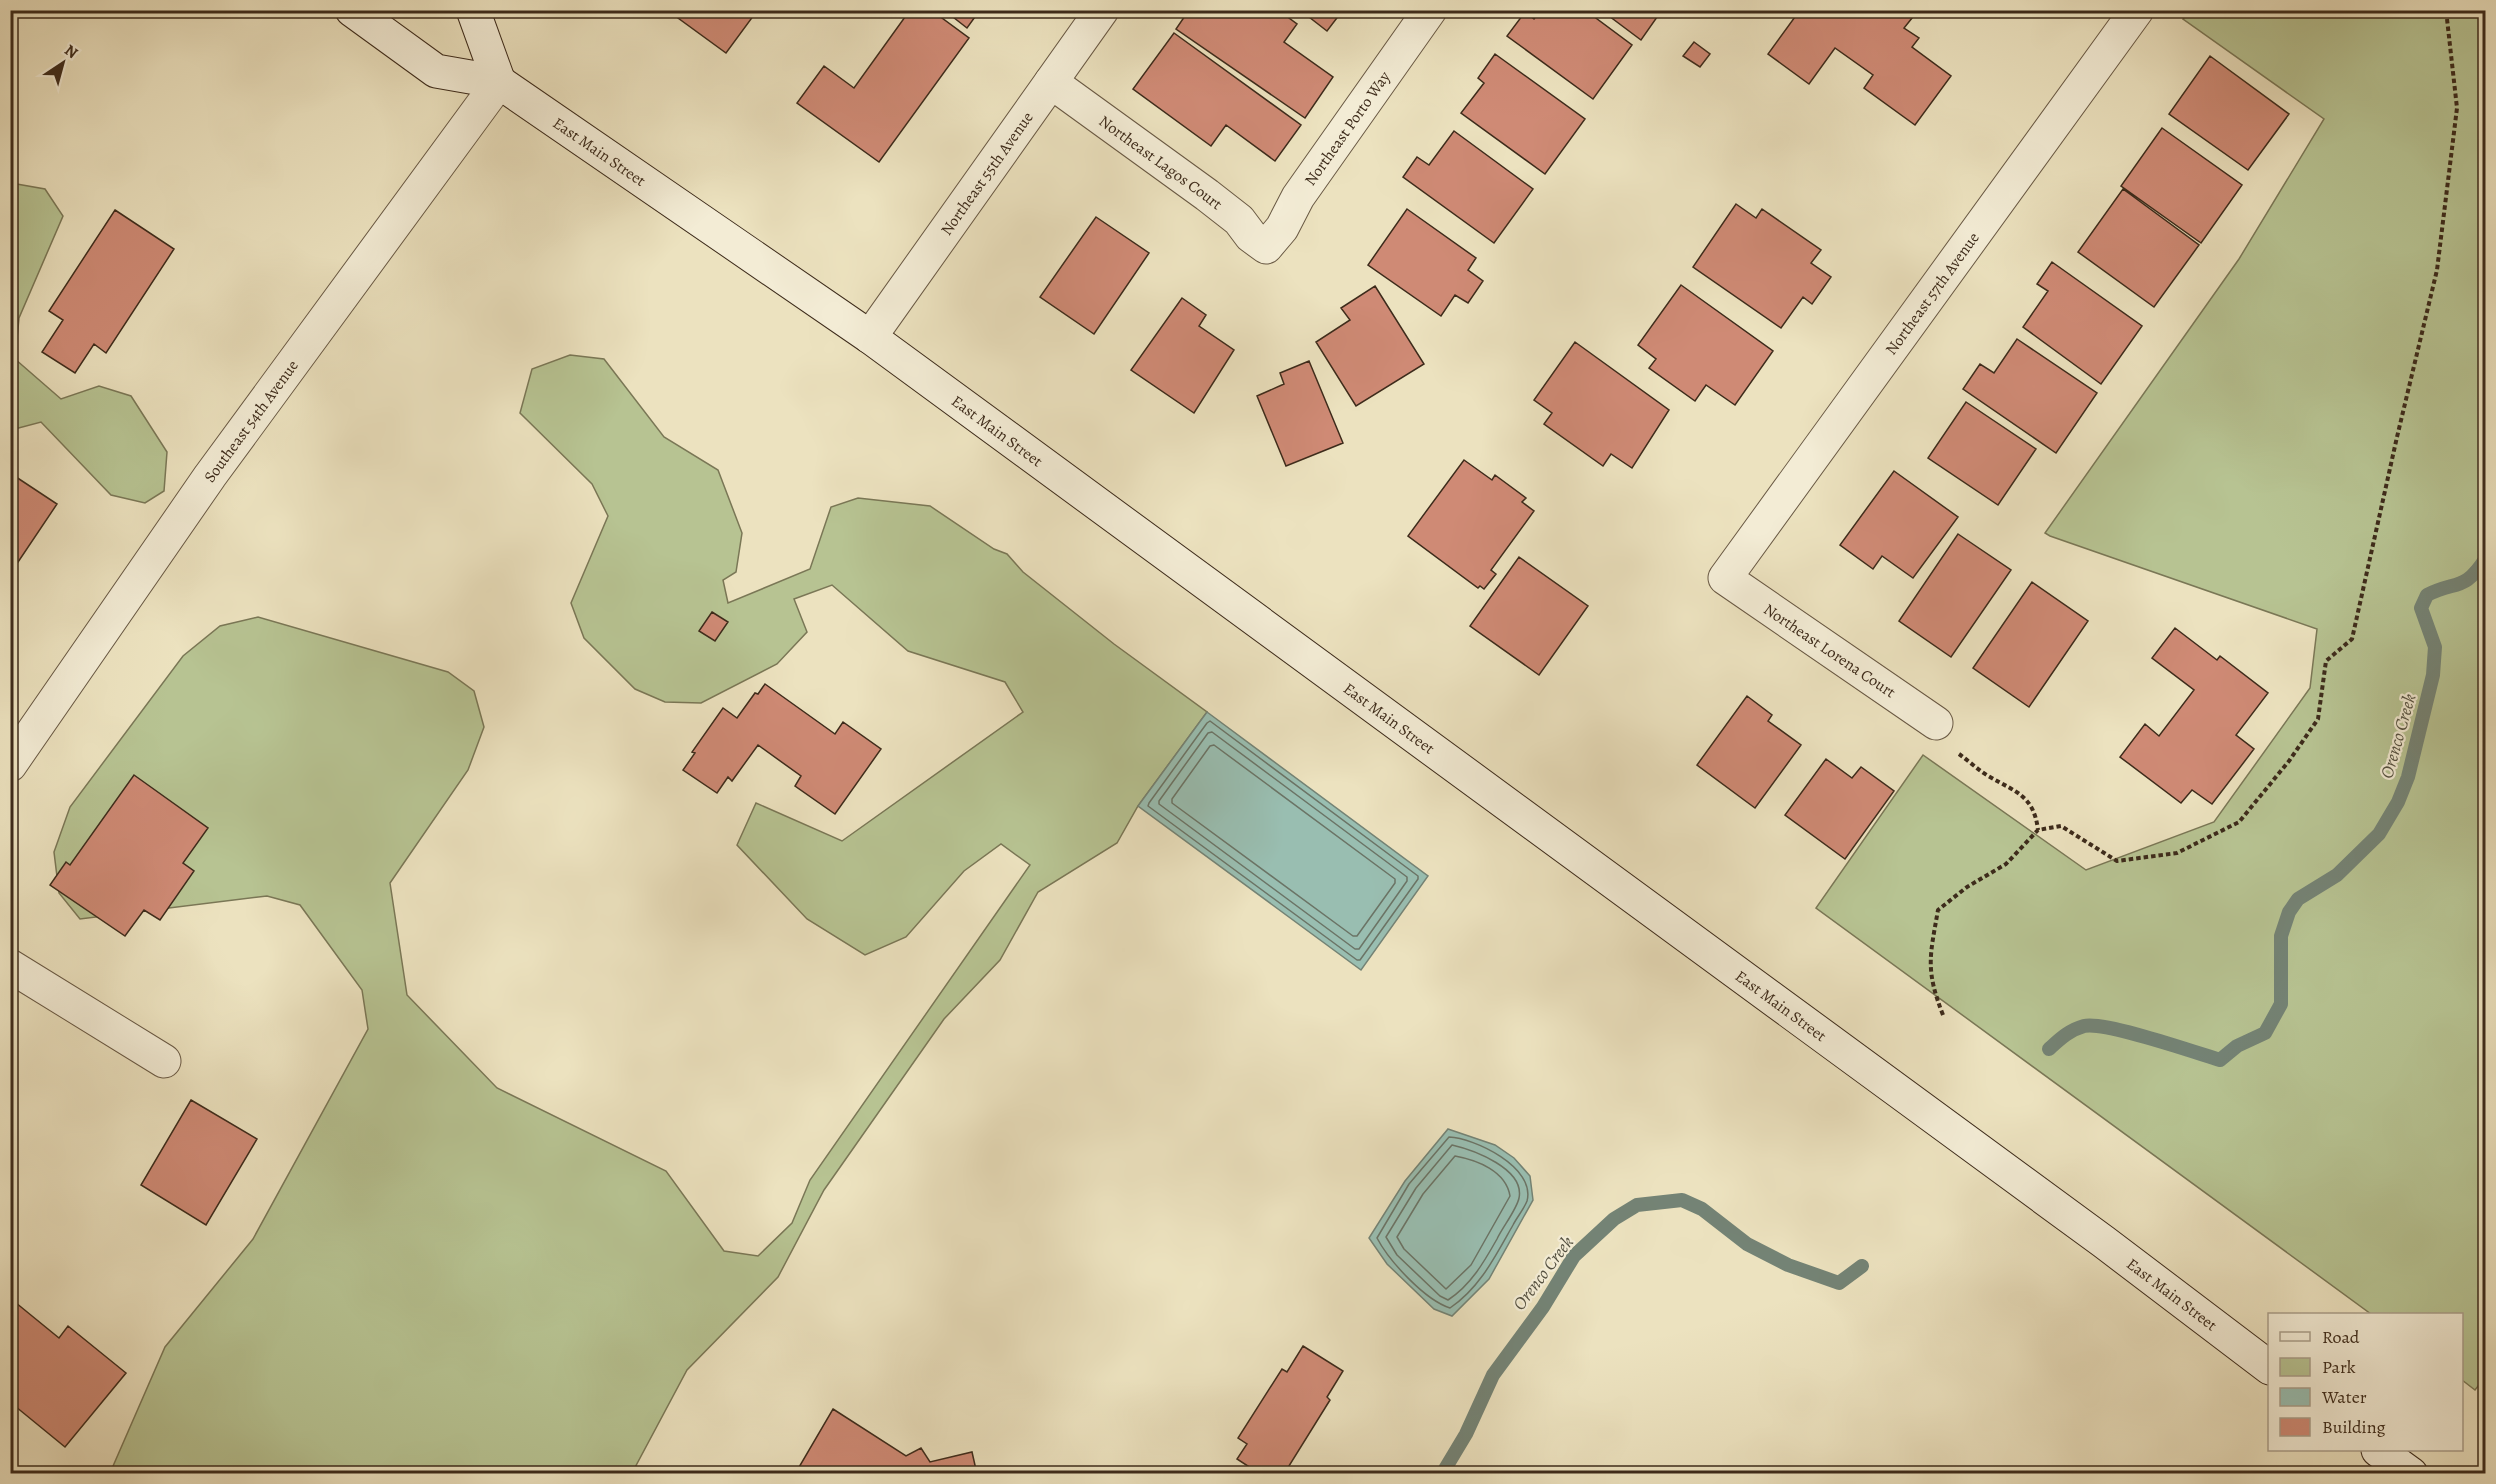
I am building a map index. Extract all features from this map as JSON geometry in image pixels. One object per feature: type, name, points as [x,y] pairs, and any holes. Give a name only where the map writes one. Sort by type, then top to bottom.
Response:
[{"type":"street","name":"East Main Street","points":[[352,10],[436,71],[499,82],[870,337],[2104,1242],[2268,1366]]},
{"type":"street","points":[[473,10],[499,82]]},
{"type":"street","name":"Northeast 55th Avenue","points":[[870,337],[1102,10]]},
{"type":"street","name":"Northeast Porto Way","points":[[1266,247],[1282,228],[1298,196],[1430,10]]},
{"type":"street","name":"Northeast 57th Avenue","points":[[1725,578],[2138,10]]},
{"type":"street","name":"Southeast 54th Avenue","points":[[10,765],[210,476],[499,82]]},
{"type":"street","name":"Northeast Lagos Court","points":[[1051,82],[1207,195],[1239,220],[1251,236],[1266,247]]},
{"type":"street","name":"Northeast Lorena Court","points":[[1725,578],[1936,723]]},
{"type":"street","points":[[10,966],[164,1061]]},
{"type":"street","points":[[2381,1451],[2411,1473]]},
{"type":"path","points":[[1943,1015],[1933,989],[1929,963],[1938,910],[1967,886],[2006,864],[2038,830],[2061,826],[2117,861],[2177,853],[2239,822],[2318,719],[2326,661],[2352,639],[2437,270],[2457,108],[2446,10]]},
{"type":"path","points":[[1936,723],[1946,743],[1988,776],[2017,791],[2031,805],[2038,830]]},
{"type":"green space","points":[[2190,10],[2485,11],[2486,1376],[2475,1390],[2463,1381],[2463,1313],[2370,1313],[1816,908],[1923,755],[2086,870],[2214,822],[2310,688],[2317,629],[2045,533],[2239,259],[2324,119],[2183,19]]},
{"type":"green space","points":[[11,183],[45,189],[63,216],[19,318],[15,359],[61,399],[99,386],[131,396],[167,452],[164,491],[145,503],[111,495],[41,422],[11,430]]},
{"type":"green space","points":[[570,355],[604,359],[664,437],[718,470],[742,533],[736,572],[723,580],[728,603],[810,569],[831,507],[858,498],[930,506],[994,549],[1007,554],[1023,572],[1114,644],[1207,712],[1138,806],[1117,843],[1038,892],[1000,960],[944,1019],[824,1190],[778,1277],[687,1370],[632,1473],[110,1473],[165,1347],[253,1239],[368,1029],[362,990],[300,905],[267,896],[80,919],[59,893],[54,852],[70,807],[183,656],[220,626],[258,617],[448,672],[474,691],[484,727],[468,770],[390,883],[407,995],[497,1088],[666,1171],[724,1251],[758,1256],[792,1223],[810,1180],[1030,865],[1001,844],[964,871],[906,937],[865,955],[807,919],[737,845],[756,803],[842,841],[1023,712],[1005,682],[908,651],[832,585],[794,599],[807,632],[777,664],[701,703],[665,702],[635,689],[584,638],[571,603],[608,516],[592,484],[520,413],[532,369]]},
{"type":"water","points":[[1207,712],[1428,876],[1361,970],[1138,806]]},
{"type":"water","points":[[1448,1129],[1495,1145],[1514,1158],[1530,1176],[1533,1200],[1489,1279],[1452,1316],[1434,1309],[1387,1264],[1369,1238],[1405,1181]]},
{"type":"building","points":[[667,10],[747,10],[754,15],[726,53]]},
{"type":"building","points":[[910,10],[931,10],[969,38],[879,162],[797,103],[824,66],[854,88]]},
{"type":"building","points":[[944,10],[980,10],[967,28]]},
{"type":"building","points":[[1189,10],[1278,10],[1297,24],[1284,42],[1333,77],[1305,118],[1176,29]]},
{"type":"building","points":[[1300,10],[1343,10],[1327,31]]},
{"type":"building","points":[[1540,10],[1585,10],[1632,45],[1593,99],[1507,36],[1525,12],[1534,19]]},
{"type":"building","points":[[1601,10],[1662,10],[1641,40]]},
{"type":"building","points":[[1800,10],[1902,10],[1912,18],[1904,28],[1919,38],[1912,47],[1951,76],[1915,125],[1864,88],[1873,75],[1835,48],[1809,84],[1768,54]]},
{"type":"building","points":[[1174,33],[1301,125],[1275,161],[1226,125],[1211,146],[1133,89]]},
{"type":"building","points":[[1694,42],[1710,54],[1700,67],[1683,56]]},
{"type":"building","points":[[1495,54],[1585,119],[1545,174],[1461,113],[1484,83],[1478,78]]},
{"type":"building","points":[[2210,56],[2289,114],[2248,170],[2169,114]]},
{"type":"building","points":[[2162,128],[2242,185],[2201,243],[2121,186]]},
{"type":"building","points":[[1454,131],[1533,189],[1494,243],[1403,177],[1417,157],[1429,165]]},
{"type":"building","points":[[2123,189],[2199,245],[2154,307],[2078,252]]},
{"type":"building","points":[[1736,204],[1756,218],[1762,209],[1821,250],[1811,263],[1831,277],[1812,304],[1803,297],[1781,328],[1693,267]]},
{"type":"building","points":[[1407,209],[1476,258],[1468,270],[1483,281],[1468,303],[1455,295],[1441,316],[1368,265]]},
{"type":"building","points":[[115,210],[174,249],[106,353],[94,344],[75,373],[42,352],[63,320],[49,311]]},
{"type":"building","points":[[1096,217],[1149,253],[1094,334],[1040,297]]},
{"type":"building","points":[[2052,262],[2142,326],[2101,384],[2023,327],[2048,291],[2037,284]]},
{"type":"building","points":[[1681,285],[1773,351],[1735,405],[1706,385],[1695,401],[1649,368],[1656,359],[1638,345]]},
{"type":"building","points":[[1375,286],[1424,364],[1356,406],[1316,342],[1350,320],[1341,308]]},
{"type":"building","points":[[1182,298],[1206,315],[1199,326],[1234,350],[1194,413],[1131,370]]},
{"type":"building","points":[[2017,339],[2097,393],[2056,453],[1963,389],[1980,364],[1994,373]]},
{"type":"building","points":[[1575,342],[1669,410],[1632,468],[1611,454],[1603,466],[1544,424],[1552,413],[1534,400]]},
{"type":"building","points":[[1309,361],[1343,443],[1286,466],[1257,396],[1284,384],[1280,373]]},
{"type":"building","points":[[1966,402],[2036,449],[1998,505],[1928,458]]},
{"type":"building","points":[[1464,460],[1492,480],[1495,475],[1526,498],[1522,502],[1534,511],[1491,570],[1496,574],[1484,589],[1480,586],[1478,588],[1408,536]]},
{"type":"building","points":[[1894,471],[1958,517],[1913,578],[1882,556],[1873,569],[1840,545]]},
{"type":"building","points":[[10,473],[57,504],[10,574]]},
{"type":"building","points":[[1958,534],[2011,570],[1951,657],[1899,621]]},
{"type":"building","points":[[1519,557],[1588,606],[1539,675],[1470,626]]},
{"type":"building","points":[[2032,582],[2088,621],[2029,707],[1973,668]]},
{"type":"building","points":[[712,612],[728,622],[715,641],[699,631]]},
{"type":"building","points":[[2175,628],[2217,660],[2220,656],[2268,693],[2236,735],[2254,749],[2212,804],[2192,790],[2181,803],[2120,757],[2145,724],[2159,736],[2194,690],[2152,658]]},
{"type":"building","points":[[765,684],[835,734],[843,722],[881,749],[835,814],[795,786],[801,776],[758,745],[732,781],[728,777],[717,793],[683,770],[695,753],[692,752],[723,708],[737,718],[755,693],[758,694]]},
{"type":"building","points":[[1747,696],[1772,715],[1768,721],[1801,745],[1755,808],[1697,765]]},
{"type":"building","points":[[1826,759],[1852,778],[1861,767],[1894,791],[1845,859],[1785,815]]},
{"type":"building","points":[[134,775],[208,828],[183,863],[194,871],[160,920],[144,910],[125,936],[50,885],[66,862],[70,865]]},
{"type":"building","points":[[191,1100],[257,1139],[206,1225],[141,1185]]},
{"type":"building","points":[[10,1298],[59,1338],[68,1326],[126,1373],[65,1447],[10,1402]]},
{"type":"building","points":[[1303,1346],[1343,1371],[1327,1397],[1330,1400],[1284,1474],[1260,1474],[1237,1459],[1247,1444],[1238,1438],[1282,1369],[1287,1372]]},
{"type":"building","points":[[833,1409],[906,1456],[921,1448],[930,1462],[972,1452],[977,1474],[795,1474]]},
{"type":"waterway","name":"Orenco Creek","points":[[2049,1049],[2074,1030],[2084,1026],[2095,1026],[2150,1038],[2220,1060],[2237,1046],[2265,1033],[2281,1004],[2281,936],[2289,912],[2298,899],[2337,875],[2379,834],[2398,802],[2408,777],[2433,675],[2435,647],[2421,608],[2427,595],[2466,581],[2486,558]]},
{"type":"waterway","name":"Orenco Creek","points":[[1442,1474],[1466,1434],[1493,1375],[1543,1307],[1574,1256],[1614,1219],[1637,1205],[1682,1200],[1702,1209],[1747,1244],[1788,1265],[1839,1283],[1862,1266]]}]
